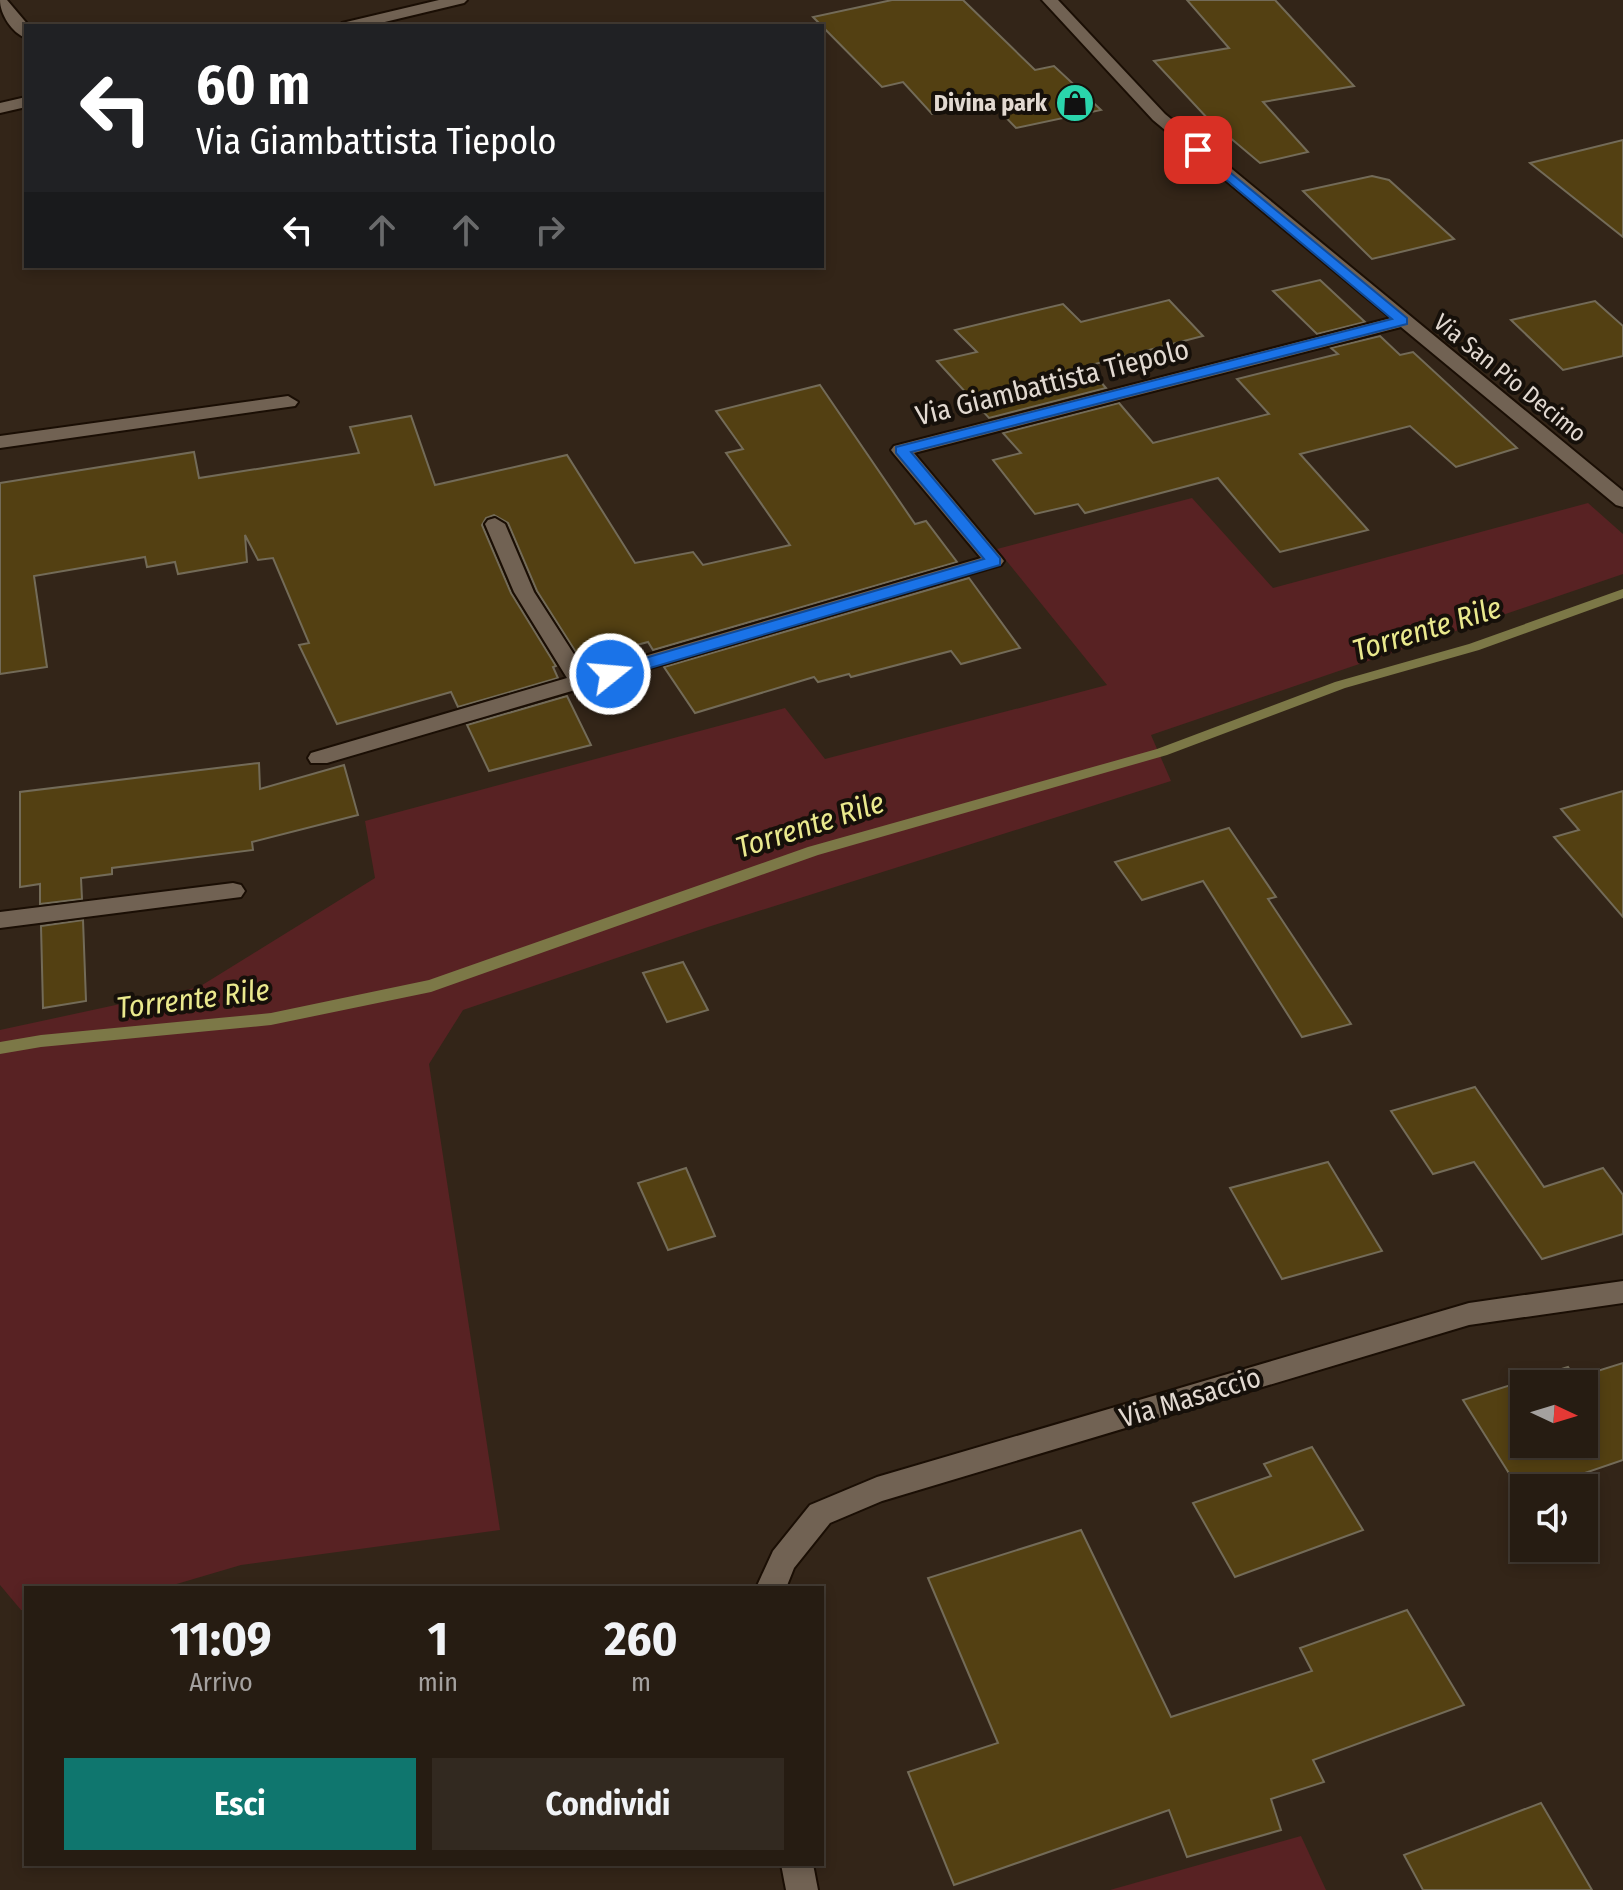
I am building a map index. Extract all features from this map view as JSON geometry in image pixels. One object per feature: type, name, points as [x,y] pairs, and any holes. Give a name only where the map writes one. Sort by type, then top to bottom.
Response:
[{"type":"street","points":[[357,24],[459,0]]},
{"type":"street","name":"Via San Pio Decimo","points":[[1050,0],[1159,117],[1623,501]]},
{"type":"street","points":[[0,1],[24,31]]},
{"type":"street","points":[[0,108],[24,102]]},
{"type":"street","name":"Via Giambattista Tiepolo","points":[[319,758],[994,561],[901,450],[1402,321]]},
{"type":"street","points":[[0,442],[288,402]]},
{"type":"street","points":[[495,524],[524,592],[581,683]]},
{"type":"street","points":[[0,920],[233,891]]},
{"type":"street","name":"Via Masaccio","points":[[772,1586],[783,1560],[820,1514],[877,1490],[1469,1314],[1623,1292]]},
{"type":"street","points":[[797,1866],[802,1890]]},
{"type":"shaded area","points":[[1192,498],[1273,588],[1588,503],[1623,534],[1623,574],[1151,735],[1171,781],[708,927],[463,1010],[429,1064],[500,1530],[241,1565],[170,1586],[24,1586],[24,1610],[21,1610],[0,1585],[0,1030],[199,987],[375,878],[365,821],[785,708],[825,759],[1107,685],[997,549]]},
{"type":"shaded area","points":[[1301,1836],[1326,1890],[1110,1890]]},
{"type":"building","points":[[892,0],[963,0],[1035,70],[1054,66],[1101,110],[1016,128],[990,101],[932,114],[903,82],[882,87],[824,28],[824,24],[813,17]]},
{"type":"building","points":[[1187,0],[1275,0],[1354,86],[1263,102],[1308,152],[1260,163],[1209,120],[1154,61],[1229,48]]},
{"type":"building","points":[[1623,140],[1623,237],[1530,163]]},
{"type":"building","points":[[1372,176],[1389,180],[1454,239],[1372,259],[1303,191]]},
{"type":"building","points":[[1320,280],[1365,322],[1317,334],[1273,291]]},
{"type":"building","points":[[1169,300],[1203,336],[1087,366],[1106,388],[989,418],[937,361],[977,352],[955,330],[1063,304],[1081,322]]},
{"type":"building","points":[[1595,301],[1623,326],[1623,356],[1563,370],[1511,320]]},
{"type":"building","points":[[1380,336],[1400,355],[1413,352],[1517,448],[1456,467],[1410,426],[1300,454],[1368,530],[1280,552],[1218,478],[1085,513],[1078,504],[1035,514],[993,460],[1021,453],[1003,433],[1119,403],[1153,443],[1269,414],[1237,379],[1338,354],[1331,348]]},
{"type":"building","points":[[820,385],[915,524],[926,521],[957,562],[653,650],[648,642],[581,660],[537,591],[508,523],[494,515],[486,518],[482,525],[511,593],[556,666],[553,667],[558,678],[458,707],[451,692],[337,724],[299,645],[309,643],[273,558],[258,560],[245,535],[247,562],[178,574],[175,562],[147,567],[145,557],[34,576],[47,667],[0,674],[0,483],[194,452],[199,478],[359,453],[350,427],[411,416],[435,485],[567,455],[635,563],[693,552],[703,565],[790,545],[726,453],[743,449],[716,411]]},
{"type":"building","points":[[969,578],[1020,648],[961,664],[951,651],[851,677],[849,674],[818,682],[814,677],[695,713],[664,667]]},
{"type":"building","points":[[567,696],[591,745],[489,771],[467,725]]},
{"type":"building","points":[[259,763],[260,789],[344,765],[358,815],[252,842],[253,850],[112,868],[112,874],[81,878],[82,899],[40,904],[40,884],[20,887],[20,792]]},
{"type":"building","points":[[1623,791],[1623,917],[1554,837],[1579,830],[1561,809]]},
{"type":"building","points":[[1229,828],[1276,897],[1268,899],[1351,1024],[1302,1037],[1203,881],[1142,900],[1115,862]]},
{"type":"building","points":[[83,920],[86,1001],[43,1008],[41,926]]},
{"type":"building","points":[[683,962],[708,1010],[667,1022],[643,973]]},
{"type":"building","points":[[1475,1087],[1544,1187],[1603,1168],[1623,1195],[1623,1234],[1542,1259],[1474,1162],[1433,1174],[1391,1111]]},
{"type":"building","points":[[1328,1162],[1382,1251],[1282,1279],[1230,1188]]},
{"type":"building","points":[[686,1168],[715,1236],[668,1250],[638,1183]]},
{"type":"building","points":[[1623,1363],[1623,1460],[1582,1474],[1510,1475],[1463,1400],[1510,1385],[1510,1458],[1598,1458],[1598,1371]]},
{"type":"building","points":[[1312,1447],[1363,1530],[1235,1577],[1193,1503],[1271,1476],[1264,1464]]},
{"type":"building","points":[[1081,1530],[1171,1717],[1312,1671],[1300,1648],[1407,1610],[1464,1705],[1313,1760],[1324,1782],[1271,1799],[1281,1830],[1187,1857],[1169,1810],[954,1885],[908,1772],[998,1743],[928,1578]]},
{"type":"building","points":[[1541,1803],[1592,1890],[1423,1890],[1404,1855]]},
{"type":"waterway","name":"Torrente Rile","points":[[0,1048],[41,1041],[271,1019],[431,986],[813,851],[1162,752],[1340,685],[1474,647],[1623,593]]},
{"type":"place","name":"Divina park","points":[[1075,103]]},
{"type":"route","points":[[610,674],[994,561],[901,450],[1402,321],[1198,150]]}]
